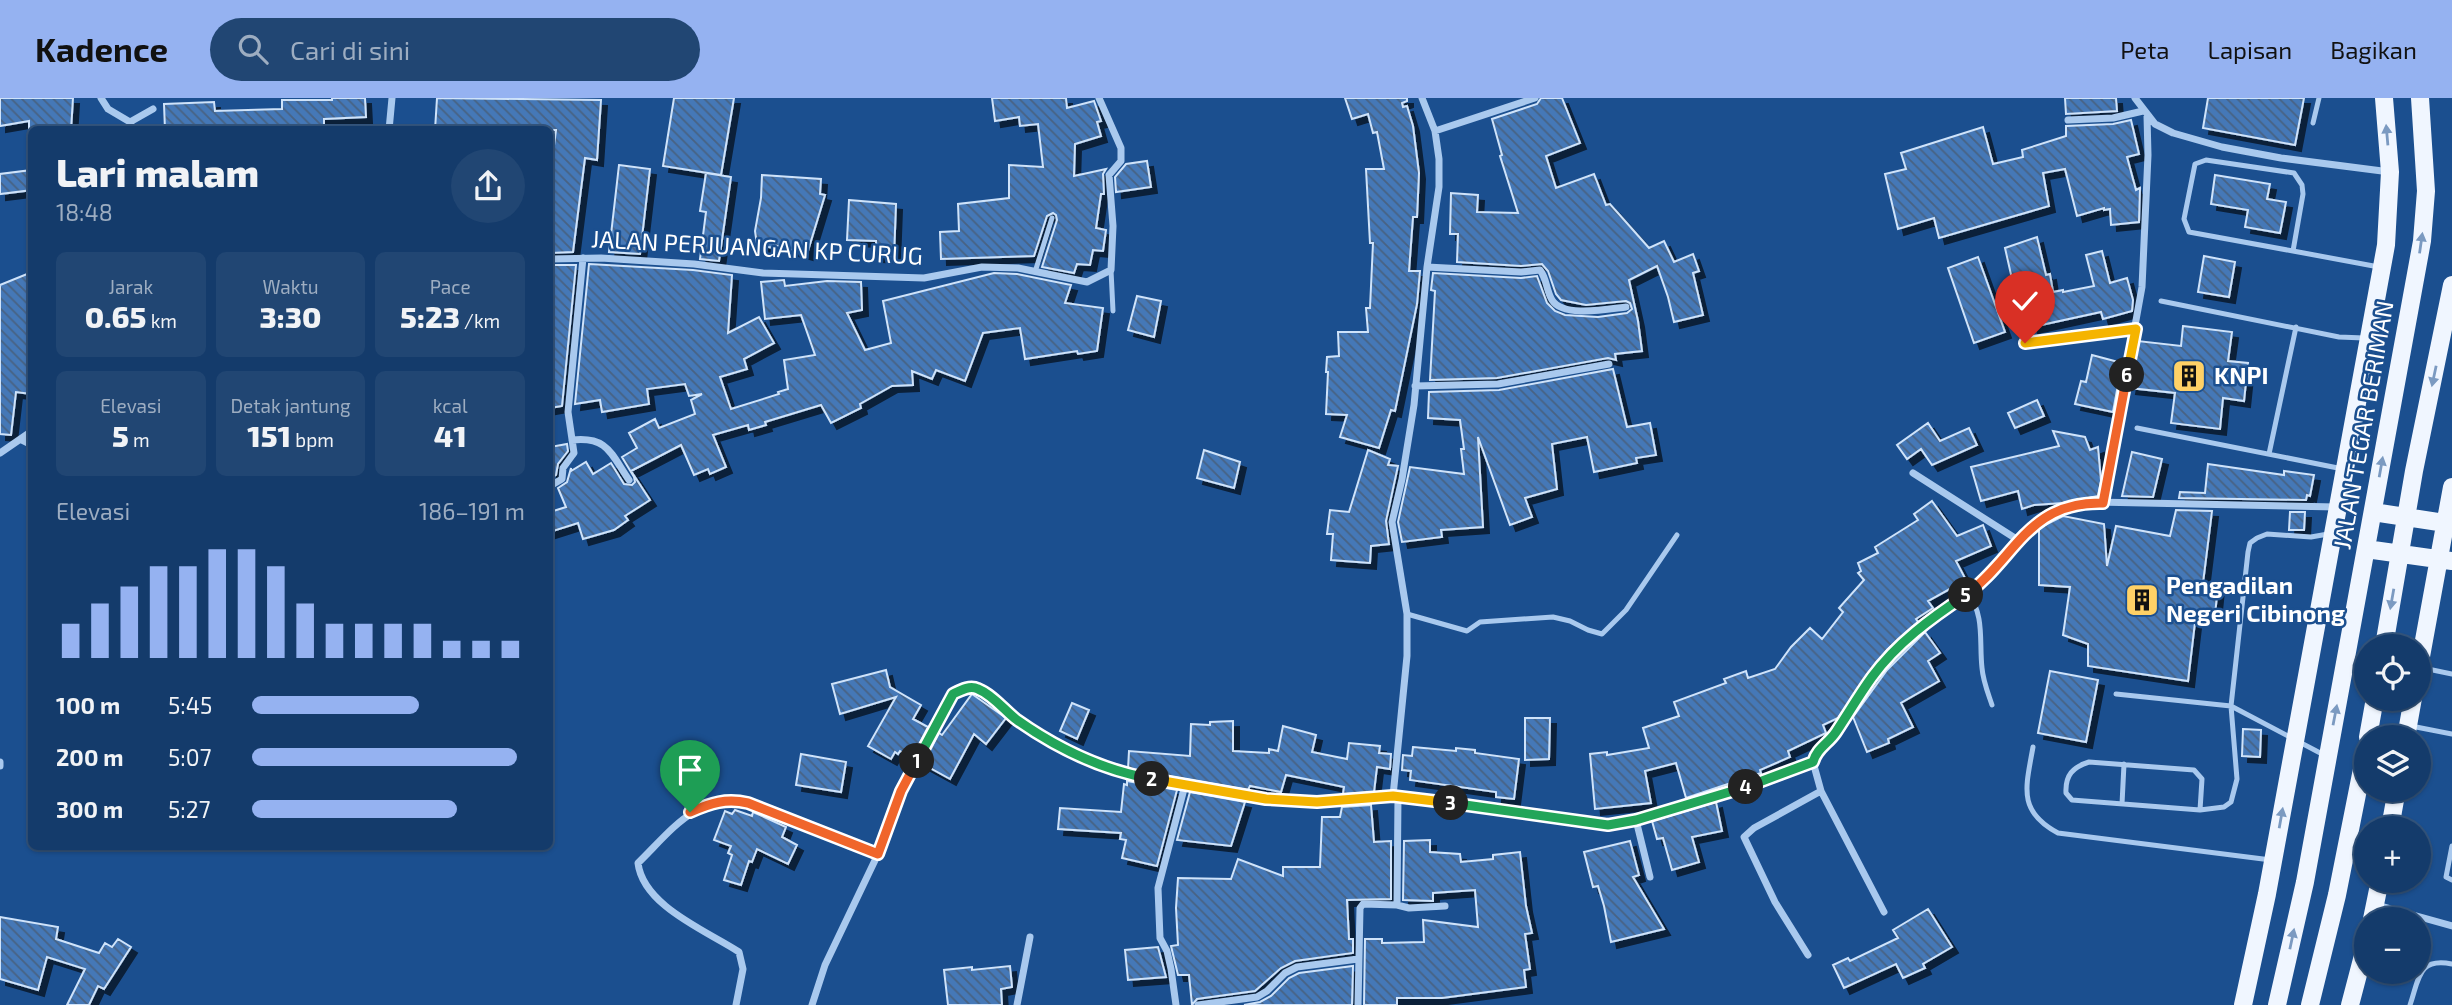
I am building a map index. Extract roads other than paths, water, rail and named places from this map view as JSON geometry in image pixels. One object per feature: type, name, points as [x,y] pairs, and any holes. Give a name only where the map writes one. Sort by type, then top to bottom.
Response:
[{"type":"main road","name":"JALAN TEGAR BERIMAN","points":[[2243,1005],[2251,979],[2386,245],[2390,172],[2384,98]]},
{"type":"main road","name":"JALAN TEGAR BERIMAN","points":[[2277,1005],[2305,882],[2422,241],[2426,191],[2420,98]]},
{"type":"main road","points":[[2386,634],[2406,517],[2452,285]]},
{"type":"main road","points":[[2428,634],[2446,560],[2452,487]]},
{"type":"main road","points":[[2373,512],[2449,524]]},
{"type":"main road","points":[[2366,549],[2446,560]]},
{"type":"main road","points":[[2310,1005],[2356,802]]},
{"type":"main road","points":[[2350,1005],[2356,984]]},
{"type":"street","points":[[101,98],[108,109],[131,126],[153,109]]},
{"type":"street","points":[[389,126],[392,98]]},
{"type":"street","points":[[1099,98],[1121,148],[1121,161],[1109,175],[1113,226],[1111,270]]},
{"type":"street","points":[[1396,905],[1398,742],[1407,656],[1407,614],[1392,522],[1402,479],[1439,187],[1435,131],[1422,98]]},
{"type":"street","points":[[1435,131],[1535,98]]},
{"type":"street","points":[[2135,98],[2155,124],[2173,133],[2222,147],[2281,158],[2390,172]]},
{"type":"street","points":[[2068,120],[2145,114]]},
{"type":"street","points":[[2103,503],[2142,287],[2148,155],[2145,114]]},
{"type":"street","points":[[553,484],[562,479],[563,468],[574,453],[568,412],[583,258]]},
{"type":"street","name":"JALAN PERJUANGAN KP CURUG","points":[[553,259],[694,264],[763,273],[925,278],[982,267],[1018,268],[1087,282],[1111,270]]},
{"type":"street","points":[[1427,267],[1521,272],[1539,270],[1544,275],[1552,301],[1558,306],[1586,312],[1626,307]]},
{"type":"street","points":[[2025,343],[2136,329]]},
{"type":"street","points":[[1415,386],[1497,384],[1609,364]]},
{"type":"street","points":[[0,453],[28,434]]},
{"type":"street","points":[[572,440],[594,439],[603,444],[629,480]]},
{"type":"street","points":[[22,440],[28,443]]},
{"type":"street","points":[[1913,473],[2018,540]]},
{"type":"street","points":[[1884,912],[1821,791],[1813,762],[1816,752],[1833,736],[1872,676],[1894,652],[1912,634],[1968,593],[1996,568],[2036,522],[2069,508],[2103,503],[2338,507]]},
{"type":"street","points":[[812,1005],[825,965],[878,854],[901,791],[953,694],[971,687],[979,689],[1058,746],[1122,774],[1279,800],[1317,802],[1396,797],[1526,812],[1608,825],[1636,820],[1745,787],[1813,762]]},
{"type":"street","points":[[1175,1005],[1167,951],[1160,938],[1157,896],[1185,785]]},
{"type":"street","points":[[1808,956],[1775,902],[1744,837],[1754,828],[1821,791]]},
{"type":"street","points":[[736,1005],[743,970],[739,952],[671,911],[642,880],[638,863],[690,812],[713,802],[732,799],[878,854]]},
{"type":"street","points":[[1636,820],[1650,877]]},
{"type":"street","points":[[1358,1005],[1360,908],[1363,904],[1409,908],[1445,906]]},
{"type":"street","points":[[2431,922],[2452,926]]},
{"type":"street","points":[[1017,1005],[1030,937]]},
{"type":"street","points":[[1198,1005],[1257,997],[1267,991],[1284,972],[1297,967],[1358,959]]},
{"type":"lane","points":[[2313,123],[2319,98]]},
{"type":"lane","points":[[2293,251],[2303,194],[2302,185],[2294,173],[2206,160],[2195,164],[2185,219],[2189,232],[2382,268]]},
{"type":"lane","points":[[1035,272],[1052,218]]},
{"type":"lane","points":[[1111,270],[1113,311]]},
{"type":"lane","points":[[2161,301],[2339,337],[2369,338]]},
{"type":"lane","points":[[2269,454],[2296,327]]},
{"type":"lane","points":[[2137,428],[2345,470]]},
{"type":"lane","points":[[2200,810],[2202,779],[2194,770],[2089,762],[2077,765],[2069,773],[2065,784],[2066,793],[2072,800],[2200,810],[2224,807],[2231,802],[2237,779],[2231,706],[2250,543],[2267,534],[2311,537],[2333,533]]},
{"type":"lane","points":[[1407,614],[1466,631],[1480,622],[1553,617],[1602,634],[1626,610],[1677,536]]},
{"type":"lane","points":[[1968,593],[1975,603],[1980,620],[1982,669],[1992,705]]},
{"type":"lane","points":[[2431,671],[2452,674]]},
{"type":"lane","points":[[2116,694],[2231,706],[2327,756]]},
{"type":"lane","points":[[2431,734],[2452,734]]},
{"type":"lane","points":[[2033,747],[2025,793],[2042,824],[2058,833],[2273,861]]},
{"type":"lane","points":[[2122,804],[2124,764]]},
{"type":"lane","points":[[2452,846],[2446,877],[2452,880]]},
{"type":"lane","points":[[2410,1005],[2421,971],[2429,964],[2439,961],[2452,964]]},
{"type":"place","name":"KNPI","points":[[2189,376]]},
{"type":"place","name":"Pengadilan Negeri Cibinong","points":[[2142,600]]}]
